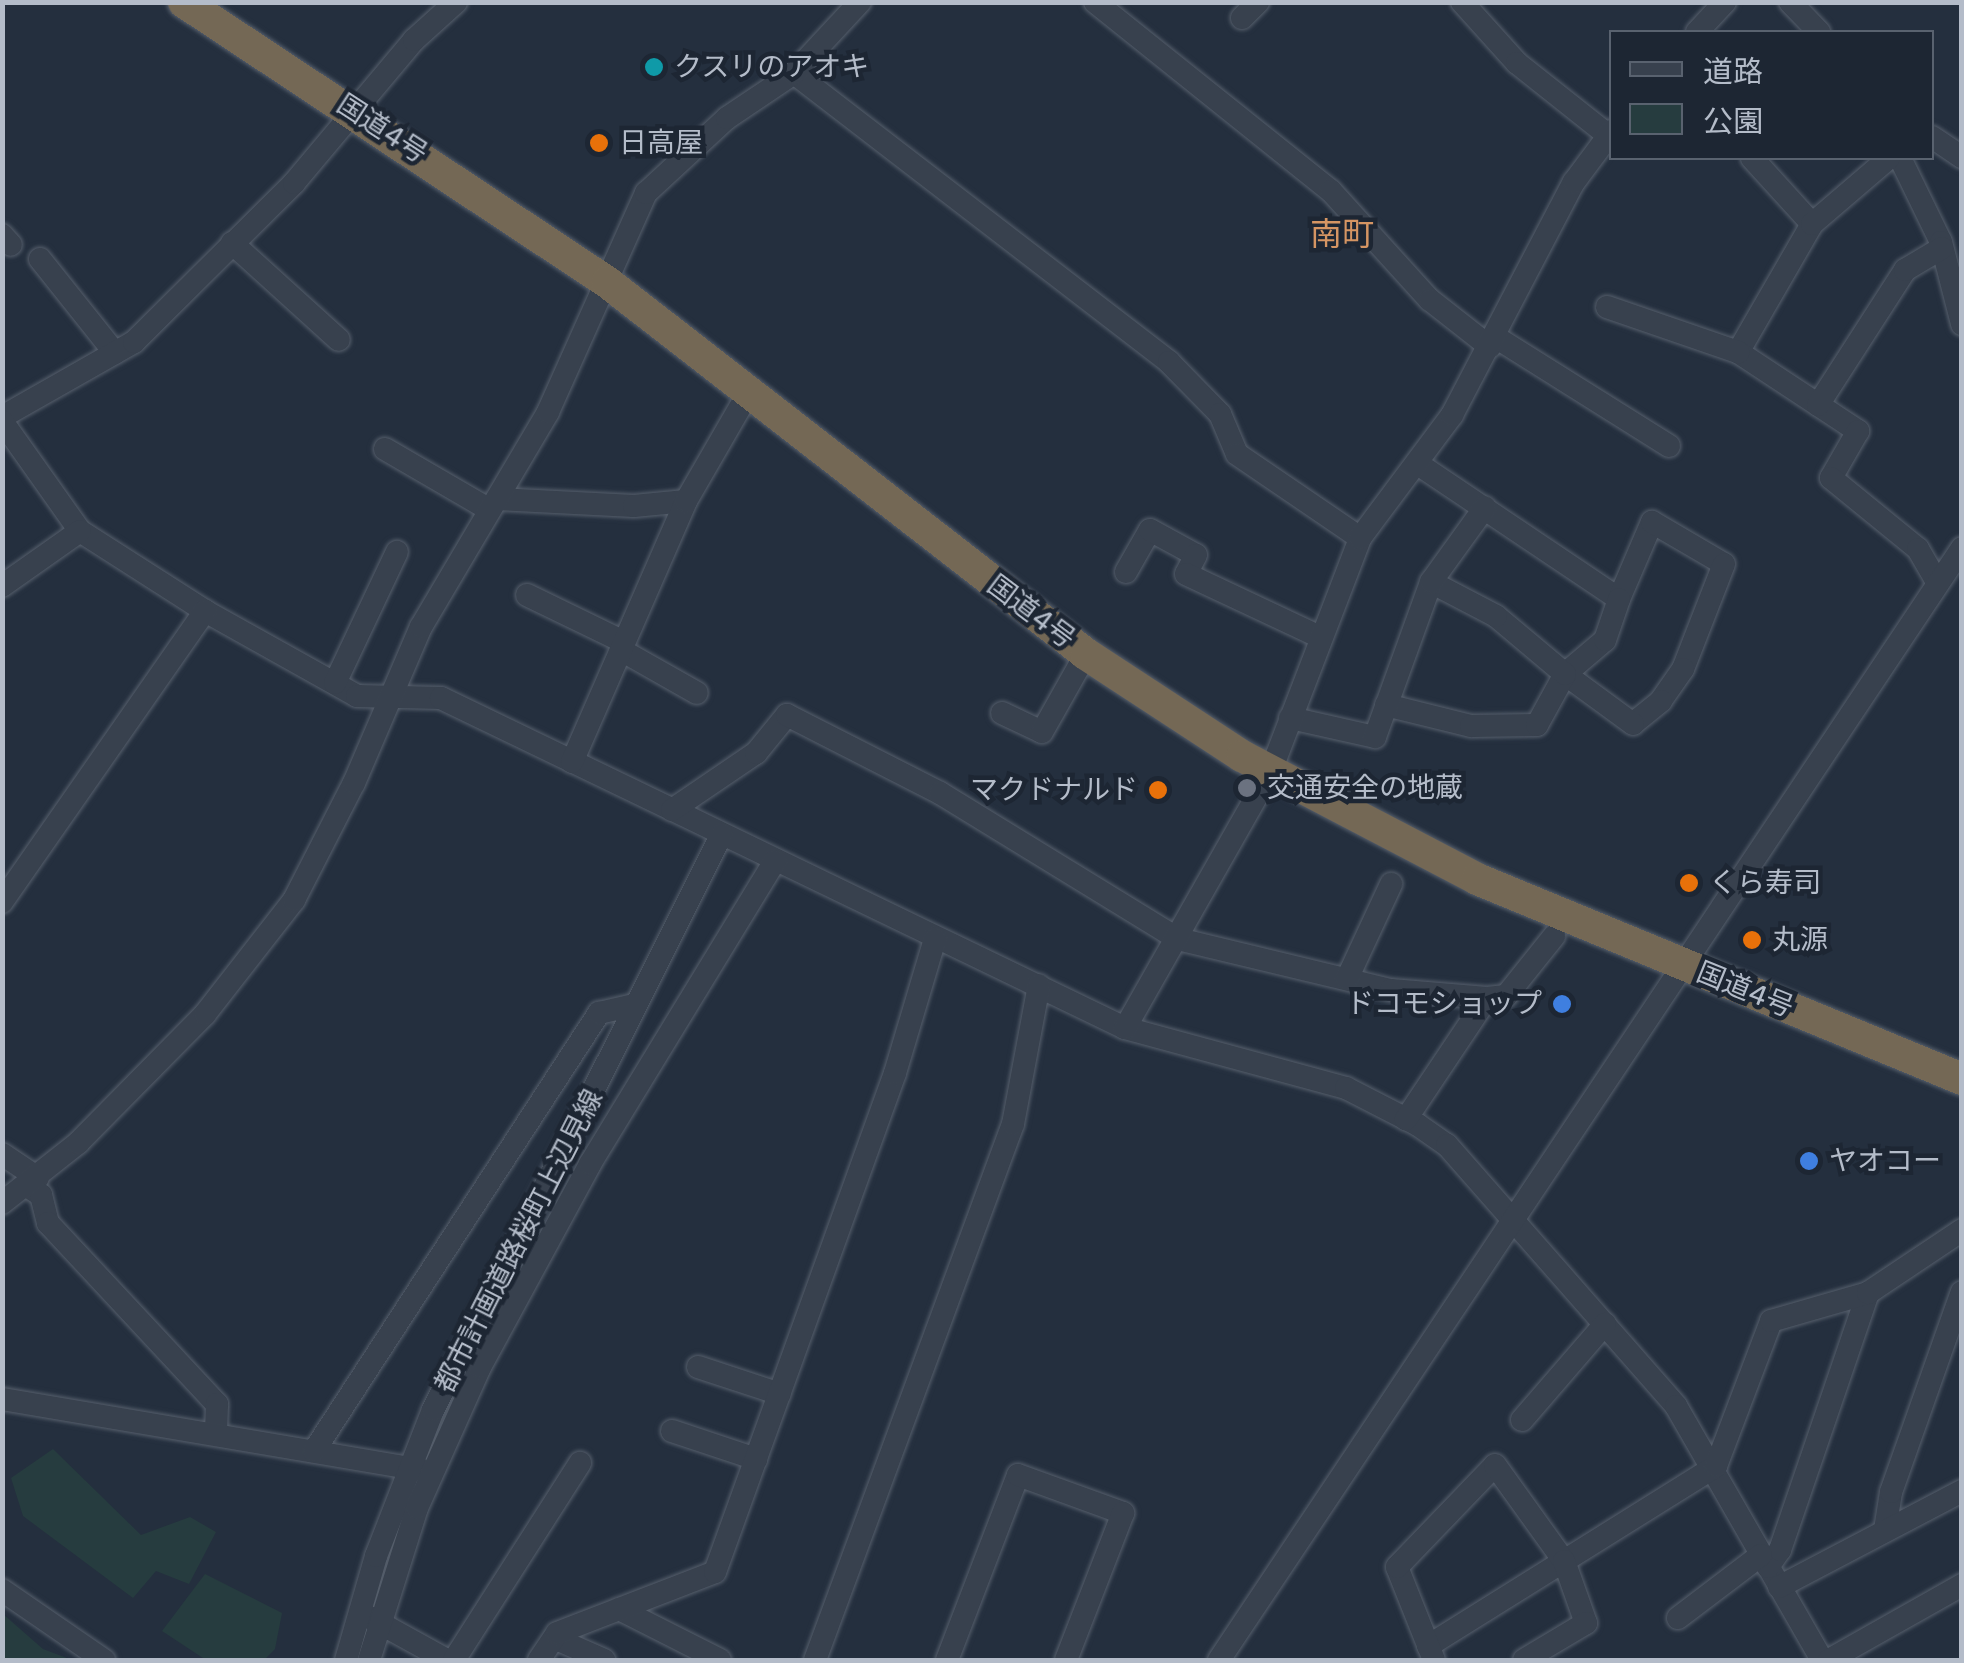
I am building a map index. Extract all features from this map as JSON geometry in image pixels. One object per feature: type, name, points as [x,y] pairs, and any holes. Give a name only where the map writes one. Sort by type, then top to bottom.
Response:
[{"type":"highway","name":"国道4号","points":[[184,2],[356,112],[607,282],[1086,654],[1270,773],[1462,872],[1962,1080]]},
{"type":"street","points":[[2,1204],[33,1182],[151,1070],[265,942],[354,784],[421,627],[548,412],[607,282],[627,226],[658,178],[726,118],[794,74],[860,2]]},
{"type":"street","points":[[1095,2],[1331,191],[1430,300],[1669,446]]},
{"type":"street","points":[[1462,2],[1517,63],[1609,132]]},
{"type":"street","points":[[1699,30],[1725,2]]},
{"type":"street","points":[[1790,2],[1817,30]]},
{"type":"street","points":[[440,7],[356,112],[134,342],[2,419],[80,531],[204,611],[335,683],[387,701],[441,698],[1124,1028],[1346,1088],[1406,1119],[1446,1144],[1676,1406],[1716,1466],[1769,1570],[1825,1660],[1962,1584]]},
{"type":"street","points":[[794,74],[1169,362],[1220,414],[1237,454],[1360,538]]},
{"type":"street","points":[[1124,1028],[1270,773],[1318,636],[1360,538],[1418,464],[1493,342],[1574,182],[1609,134]]},
{"type":"street","points":[[1934,138],[1962,158]]},
{"type":"street","points":[[1754,160],[1812,224]]},
{"type":"street","points":[[1738,352],[1812,224],[1887,160]]},
{"type":"street","points":[[1901,160],[1942,248],[1961,324]]},
{"type":"street","points":[[232,244],[340,340]]},
{"type":"street","points":[[1818,405],[1904,270],[1942,248]]},
{"type":"street","points":[[40,259],[114,353]]},
{"type":"street","points":[[1607,307],[1738,352],[1858,432],[1831,478],[1918,549],[1938,583]]},
{"type":"street","points":[[572,762],[686,501],[749,392]]},
{"type":"street","points":[[385,449],[494,505],[634,506],[686,501]]},
{"type":"street","points":[[1418,464],[1620,599]]},
{"type":"street","points":[[1290,718],[1375,737],[1431,582],[1486,507]]},
{"type":"street","points":[[1386,705],[1471,726],[1537,725],[1565,674],[1605,640],[1652,522],[1724,564],[1683,669],[1662,701],[1633,724],[1565,674],[1496,616],[1431,582]]},
{"type":"street","points":[[1126,572],[1150,530],[1196,554],[1186,574],[1318,636]]},
{"type":"street","points":[[2,586],[80,531]]},
{"type":"street","points":[[1218,1660],[1962,548]]},
{"type":"street","points":[[335,683],[397,552]]},
{"type":"street","points":[[526,595],[623,646],[697,693]]},
{"type":"street","points":[[2,902],[204,611]]},
{"type":"street","points":[[1002,713],[1042,732],[1086,654]]},
{"type":"street","points":[[672,810],[756,752],[787,715],[940,793],[1178,939],[1347,979],[1487,998],[1506,996],[1554,936]]},
{"type":"street","name":"都市計画道路桜町上辺見線","points":[[346,1660],[368,1616],[420,1470],[633,1005],[722,834]]},
{"type":"street","name":"都市計画道路桜町上辺見線","points":[[420,1470],[590,1164],[776,860]]},
{"type":"street","points":[[1347,979],[1391,884]]},
{"type":"street","points":[[539,1660],[554,1638],[715,1572],[895,1072],[935,939]]},
{"type":"street","points":[[815,1660],[1013,1124],[1039,985]]},
{"type":"street","points":[[1406,1119],[1487,998]]},
{"type":"street","points":[[314,1450],[599,1013],[633,1005]]},
{"type":"street","points":[[2,1154],[33,1182],[41,1195],[48,1223],[217,1404],[216,1434]]},
{"type":"street","points":[[1524,1660],[1586,1623],[1564,1561],[1496,1466],[1397,1567],[1431,1653],[1564,1561],[1716,1466],[1771,1321],[1868,1293],[1962,1230]]},
{"type":"street","points":[[1885,1530],[1891,1492],[1962,1292]]},
{"type":"street","points":[[1769,1570],[1780,1550],[1868,1293]]},
{"type":"street","points":[[1522,1420],[1605,1324]]},
{"type":"street","points":[[698,1367],[780,1394]]},
{"type":"street","points":[[2,1399],[420,1470]]},
{"type":"street","points":[[672,1431],[756,1459]]},
{"type":"street","points":[[368,1616],[451,1660],[580,1464]]},
{"type":"street","points":[[947,1660],[1018,1474],[1124,1512],[1066,1660]]},
{"type":"street","points":[[1678,1618],[1769,1570],[1885,1530],[1962,1491]]},
{"type":"street","points":[[2,1590],[104,1660]]},
{"type":"street","points":[[619,1610],[720,1660]]},
{"type":"street","name":"都市計画道路桜町上辺見線","points":[[368,1616],[369,1660]]},
{"type":"street","points":[[554,1638],[604,1660]]},
{"type":"green space","points":[[53,1449],[141,1535],[190,1517],[216,1532],[189,1584],[156,1571],[133,1598],[23,1516],[11,1478]]},
{"type":"green space","points":[[205,1574],[282,1613],[275,1649],[264,1660],[206,1660],[162,1631]]},
{"type":"green space","points":[[3,1614],[43,1649],[72,1660],[3,1660]]},
{"type":"place","name":"クスリのアオキ","points":[[654,67]]},
{"type":"place","name":"日高屋","points":[[599,143]]},
{"type":"place","name":"交通安全の地蔵","points":[[1247,788]]},
{"type":"place","name":"マクドナルド","points":[[1158,790]]},
{"type":"place","name":"くら寿司","points":[[1689,883]]},
{"type":"place","name":"丸源","points":[[1752,940]]},
{"type":"place","name":"ドコモショップ","points":[[1562,1004]]},
{"type":"place","name":"ヤオコー","points":[[1809,1161]]},
{"type":"district","name":"南町","points":[[1342,234]]}]
